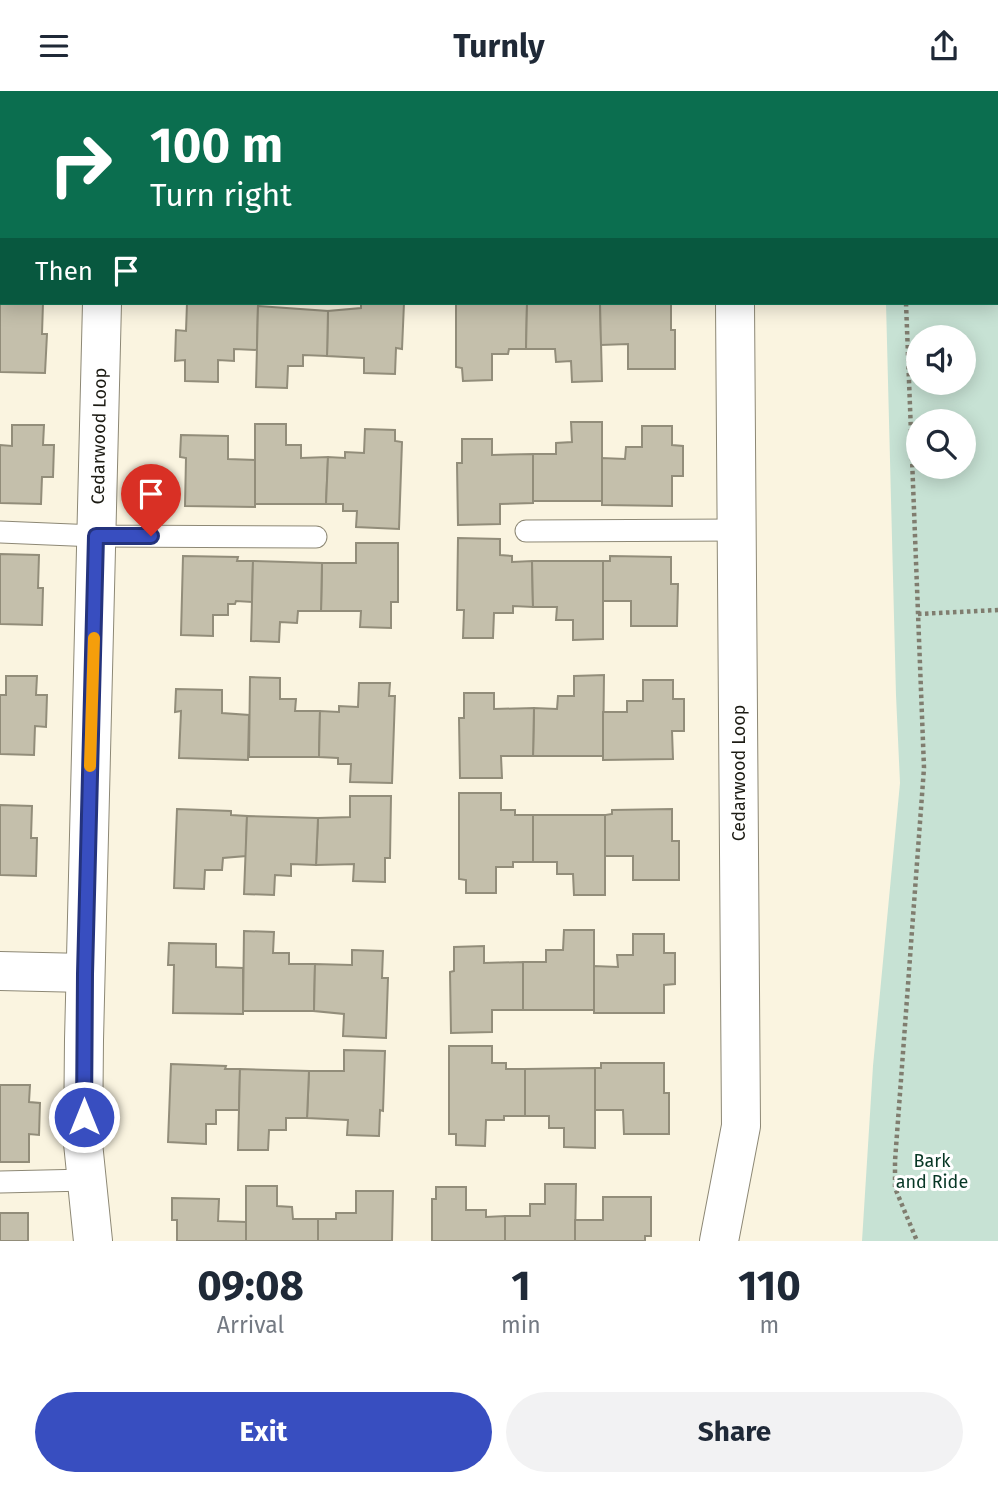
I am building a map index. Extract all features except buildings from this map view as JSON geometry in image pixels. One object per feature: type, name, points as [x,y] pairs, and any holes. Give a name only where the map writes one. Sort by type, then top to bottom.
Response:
[{"type":"street","name":"Cedarwood Loop","points":[[93,1241],[83,1143],[102,305]]},
{"type":"street","name":"Cedarwood Loop","points":[[719,1241],[741,1126],[735,305]]},
{"type":"street","points":[[0,971],[85,974]]},
{"type":"lane","points":[[526,531],[737,530]]},
{"type":"lane","points":[[0,532],[96,536],[316,537]]},
{"type":"lane","points":[[0,1182],[87,1180]]},
{"type":"path","points":[[906,305],[924,768],[895,1188],[917,1241]]},
{"type":"path","points":[[918,614],[998,610]]},
{"type":"green space","name":"Bark and Ride","points":[[886,305],[998,305],[998,1241],[862,1241],[873,1066],[900,783]]},
{"type":"slow traffic","points":[[90,766],[94,638]]},
{"type":"route","points":[[84,1117],[96,536],[151,536]]}]
